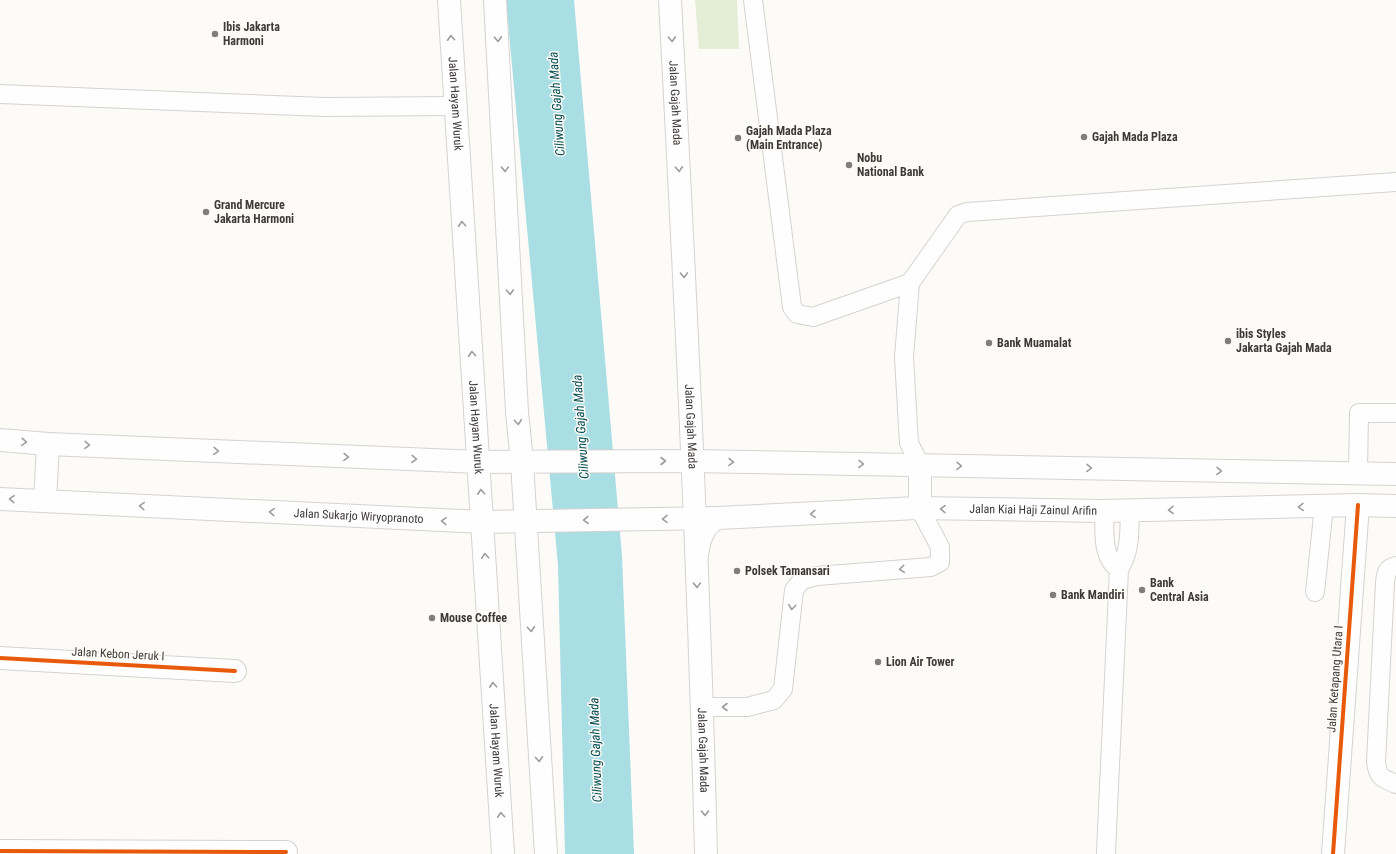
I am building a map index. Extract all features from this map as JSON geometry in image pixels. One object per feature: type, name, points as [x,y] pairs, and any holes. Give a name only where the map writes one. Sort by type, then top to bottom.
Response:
[{"type":"main road","name":"Jalan Hayam Wuruk","points":[[449,0],[504,854]]},
{"type":"main road","points":[[496,0],[517,412],[532,462],[525,521],[546,854]]},
{"type":"main road","name":"Jalan Gajah Mada","points":[[670,0],[683,236],[703,707],[706,854]]},
{"type":"main road","points":[[0,440],[48,444],[479,462],[692,461],[1396,474]]},
{"type":"main road","points":[[45,501],[48,444]]},
{"type":"main road","points":[[920,465],[920,508]]},
{"type":"main road","name":"Jalan Sukarjo Wiryopranoto","points":[[0,499],[483,522],[718,518]]},
{"type":"main road","name":"Jalan Kiai Haji Zainul Arifin","points":[[718,518],[920,508],[1104,511],[1358,505],[1396,506]]},
{"type":"main road","name":"Jalan Ketapang Utara I","points":[[1333,854],[1358,505]]},
{"type":"main road","points":[[696,558],[702,534],[709,524],[718,518]]},
{"type":"main road","name":"Jalan Kebon Jeruk I","points":[[0,658],[235,671]]},
{"type":"main road","points":[[0,851],[286,852]]},
{"type":"lane","points":[[753,0],[792,307],[797,314],[813,317],[910,283]]},
{"type":"lane","points":[[0,94],[325,107],[455,106]]},
{"type":"lane","points":[[920,465],[909,443],[904,357],[910,283],[958,215],[968,212],[1396,182]]},
{"type":"lane","points":[[1358,473],[1359,413],[1396,413]]},
{"type":"lane","points":[[1315,592],[1324,506]]},
{"type":"lane","points":[[703,707],[747,707],[774,700],[783,689],[794,590],[802,580],[817,576],[931,567],[940,562],[940,547],[920,508]]},
{"type":"lane","points":[[1106,852],[1120,569],[1126,558],[1129,545],[1130,510]]},
{"type":"lane","points":[[1104,511],[1107,556],[1112,563],[1120,569]]},
{"type":"lane","points":[[1396,566],[1386,572],[1376,762],[1377,772],[1383,779],[1396,784]]},
{"type":"green space","points":[[695,0],[737,0],[739,49],[699,49]]},
{"type":"water","name":"Ciliwung Gajah Mada","points":[[506,0],[574,0],[622,556],[634,854],[565,854],[558,565]]},
{"type":"cycle path","points":[[1333,854],[1358,505]]},
{"type":"cycle path","points":[[0,658],[235,671]]},
{"type":"cycle path","points":[[0,851],[286,852]]},
{"type":"place","name":"Ibis Jakarta Harmoni","points":[[215,34]]},
{"type":"place","name":"Gajah Mada Plaza","points":[[1084,137]]},
{"type":"place","name":"Gajah Mada Plaza (Main Entrance)","points":[[738,138]]},
{"type":"place","name":"Nobu National Bank","points":[[849,165]]},
{"type":"place","name":"Grand Mercure Jakarta Harmoni","points":[[206,212]]},
{"type":"place","name":"ibis Styles Jakarta Gajah Mada","points":[[1228,341]]},
{"type":"place","name":"Bank Muamalat","points":[[989,343]]},
{"type":"place","name":"Polsek Tamansari","points":[[737,571]]},
{"type":"place","name":"Bank Central Asia","points":[[1142,590]]},
{"type":"place","name":"Bank Mandiri","points":[[1053,595]]},
{"type":"place","name":"Mouse Coffee","points":[[432,618]]},
{"type":"place","name":"Lion Air Tower","points":[[878,662]]}]
